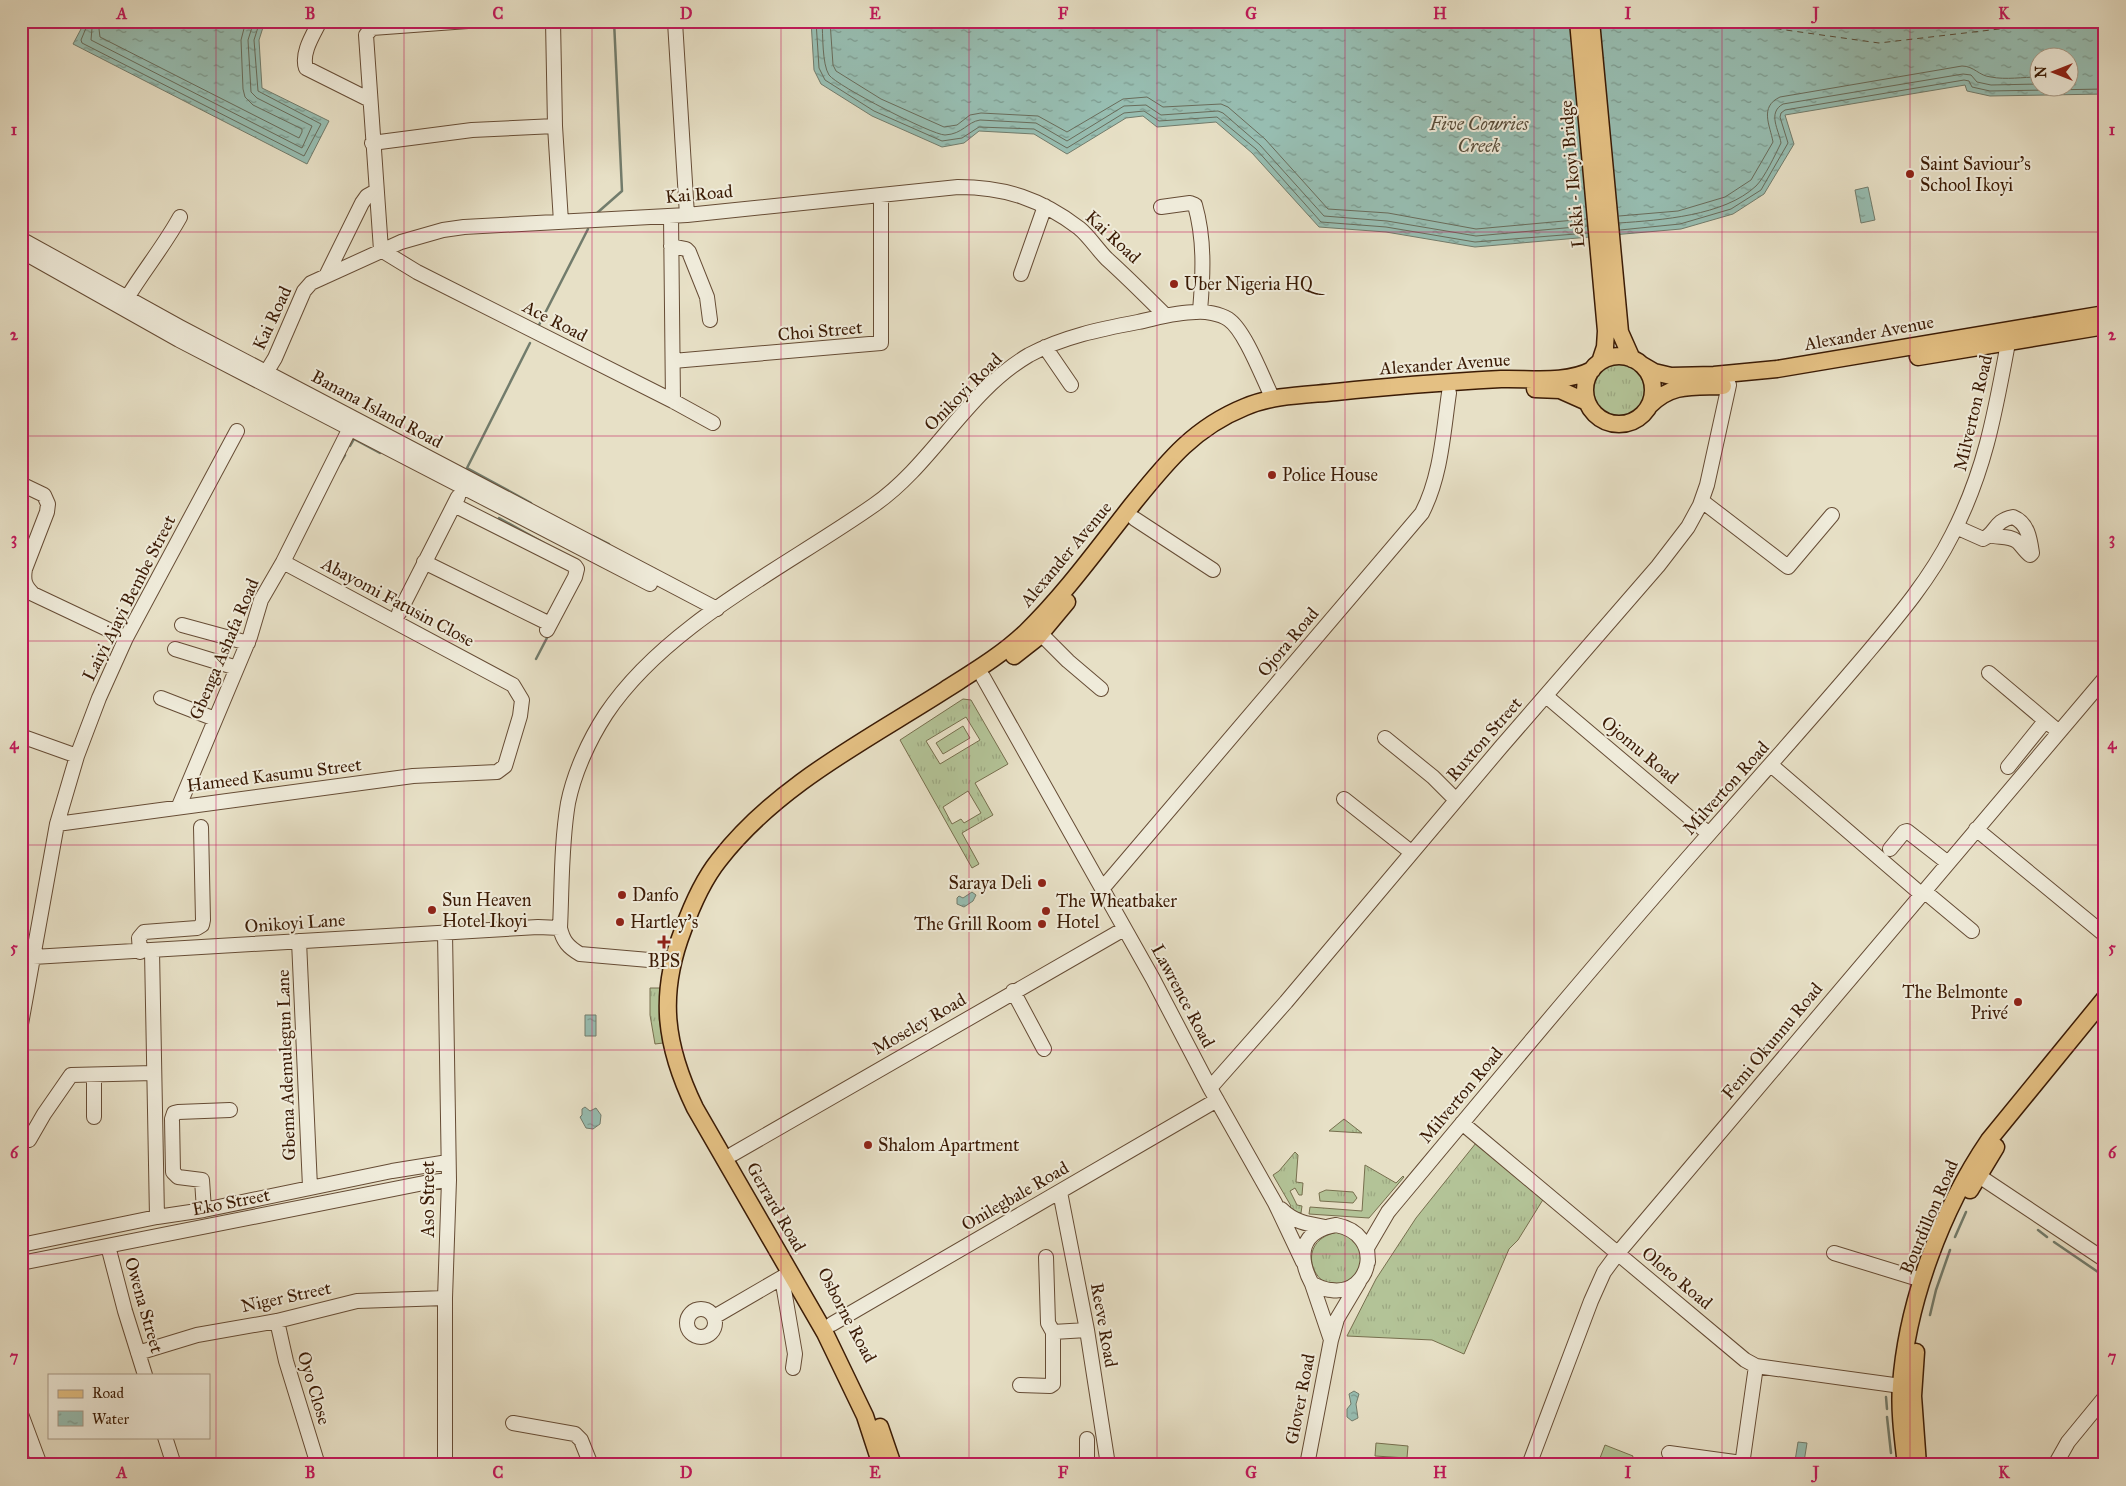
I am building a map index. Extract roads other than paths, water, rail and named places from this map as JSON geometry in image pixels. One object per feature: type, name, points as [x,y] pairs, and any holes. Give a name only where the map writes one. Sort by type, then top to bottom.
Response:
[{"type":"main road","name":"Lekki - Ikoyi Bridge","points":[[1578,21],[1612,322]]},
{"type":"main road","name":"Lekki - Ikoyi Bridge","points":[[1591,21],[1612,322]]},
{"type":"main road","name":"Alexander Avenue","points":[[1637,362],[1654,372],[1671,376],[1748,373],[2105,314]]},
{"type":"main road","points":[[1612,322],[1637,362],[1650,375],[1653,388],[1649,406],[1635,420],[1616,424],[1598,418],[1587,402],[1585,385],[1605,347],[1612,322]]},
{"type":"main road","name":"Alexander Avenue","points":[[1649,406],[1659,396],[1673,389],[1791,378],[2105,326]]},
{"type":"main road","points":[[1596,366],[1616,356],[1637,362]]},
{"type":"main road","name":"Alexander Avenue","points":[[677,965],[689,912],[706,879],[718,861],[754,820],[787,793],[832,762],[1003,652],[1042,616],[1182,446],[1217,420],[1247,406],[1273,399],[1441,382],[1561,378],[1584,374],[1596,366]]},
{"type":"main road","name":"Alexander Avenue","points":[[677,965],[712,886],[733,857],[761,828],[815,786],[984,678],[1041,634],[1168,476],[1189,454],[1228,426],[1268,410],[1301,405],[1504,389],[1560,390],[1587,402]]},
{"type":"main road","name":"Osborne Road","points":[[677,965],[677,1007],[680,1037],[685,1061],[695,1087],[832,1324],[874,1412],[893,1465]]},
{"type":"main road","name":"Gerrard Road","points":[[677,965],[668,993],[668,1021],[670,1041],[680,1076],[695,1108],[786,1275],[848,1378],[865,1416],[881,1465]]},
{"type":"main road","name":"Bourdillon Road","points":[[1906,1465],[1901,1386],[1914,1310],[1922,1280],[1949,1211],[1974,1161],[2009,1113],[2105,998]]},
{"type":"main road","name":"Bourdillon Road","points":[[1918,1465],[1913,1396],[1914,1368],[1930,1288],[1956,1218],[1995,1148],[2105,1012]]},
{"type":"street","points":[[320,21],[303,60],[306,68],[370,100]]},
{"type":"street","points":[[381,250],[372,143],[366,34],[372,28],[403,23],[468,21]]},
{"type":"street","points":[[553,21],[555,126],[562,222]]},
{"type":"street","points":[[674,22],[687,215]]},
{"type":"street","points":[[372,143],[472,130],[555,126]]},
{"type":"street","name":"Kai Road","points":[[263,377],[275,358],[304,291],[311,283],[381,250],[421,235],[464,227],[687,215],[958,187],[982,187],[1027,197],[1044,206],[1080,229],[1106,258],[1165,315]]},
{"type":"street","points":[[326,276],[362,202],[367,196],[376,191]]},
{"type":"street","name":"Choi Street","points":[[673,361],[881,343],[881,195]]},
{"type":"street","points":[[1161,208],[1190,202],[1195,206],[1199,218],[1204,263],[1200,311]]},
{"type":"street","points":[[1021,274],[1044,206]]},
{"type":"street","points":[[671,216],[673,401]]},
{"type":"street","points":[[126,298],[145,269],[166,244],[180,217]]},
{"type":"street","name":"Banana Island Road","points":[[21,239],[350,428],[463,488],[712,612]]},
{"type":"street","points":[[671,246],[686,249],[689,252],[707,297],[710,320]]},
{"type":"street","name":"Banana Island Road","points":[[21,250],[179,340],[263,377],[712,612]]},
{"type":"street","name":"Ace Road","points":[[381,250],[417,272],[713,423]]},
{"type":"street","name":"Onikoyi Road","points":[[560,928],[565,824],[568,801],[575,778],[589,745],[605,715],[630,682],[671,643],[712,612],[887,496],[992,384],[1021,361],[1045,347],[1101,330],[1165,315],[1200,311],[1228,319],[1235,326],[1242,335],[1273,399]]},
{"type":"street","name":"Milverton Road","points":[[1368,1262],[1367,1248],[1388,1212],[1709,834],[1771,765],[1900,613],[1926,578],[1956,526],[1979,476],[1990,437],[2008,343]]},
{"type":"street","points":[[1045,347],[1071,385]]},
{"type":"street","name":"Ruxton Street","points":[[1210,1088],[1286,1002],[1411,852],[1658,566],[1688,527],[1702,500],[1707,485],[1729,385]]},
{"type":"street","name":"Ojora Road","points":[[1102,889],[1422,513],[1431,495],[1437,473],[1450,393]]},
{"type":"street","name":"Gbenga Ashafa Road","points":[[179,806],[248,643],[261,600],[283,562],[350,428]]},
{"type":"street","name":"Laiyi Ajayi Bembe Street","points":[[21,1024],[57,824],[77,756],[99,698],[126,638],[236,431]]},
{"type":"street","points":[[21,484],[44,495],[48,504],[47,512],[25,570],[24,579],[27,588],[33,594],[126,638]]},
{"type":"street","points":[[399,613],[463,488]]},
{"type":"street","points":[[1702,500],[1788,567],[1832,515]]},
{"type":"street","points":[[424,562],[548,627],[575,577],[577,570],[574,566],[454,505]]},
{"type":"street","points":[[1135,519],[1213,570]]},
{"type":"street","points":[[1956,526],[1983,540],[1989,535]]},
{"type":"street","name":"Abayomi Fatusin Close","points":[[283,562],[513,685],[522,700],[520,716],[505,766],[497,772]]},
{"type":"street","points":[[182,624],[248,643]]},
{"type":"street","points":[[1041,634],[1068,661],[1101,689]]},
{"type":"street","points":[[175,649],[237,668]]},
{"type":"street","points":[[1989,673],[2059,732]]},
{"type":"street","name":"Lawrence Road","points":[[984,678],[1153,979],[1210,1088],[1275,1203],[1303,1262]]},
{"type":"street","name":"Femi Okunnu Road","points":[[1529,1465],[1591,1301],[1604,1272],[1922,892],[2105,678]]},
{"type":"street","name":"Ojomu Road","points":[[1546,696],[1709,834]]},
{"type":"street","points":[[161,698],[215,719]]},
{"type":"street","points":[[2008,767],[2045,721]]},
{"type":"street","points":[[21,736],[77,756]]},
{"type":"street","points":[[1385,738],[1433,777],[1456,800]]},
{"type":"street","points":[[1771,765],[1922,892],[1972,931]]},
{"type":"street","name":"Hameed Kasumu Street","points":[[57,824],[179,806],[413,776],[497,772]]},
{"type":"street","points":[[1344,799],[1411,852]]},
{"type":"street","points":[[158,1217],[154,1073],[146,952],[139,938],[144,932],[197,928],[202,925],[201,827]]},
{"type":"street","points":[[1976,829],[2105,935]]},
{"type":"street","points":[[1890,849],[1907,831],[1948,863]]},
{"type":"street","name":"Onikoyi Lane","points":[[32,957],[146,952],[300,940],[538,927],[560,928]]},
{"type":"street","points":[[560,928],[563,940],[571,949],[580,954],[677,965]]},
{"type":"street","name":"Moseley Road","points":[[733,1154],[1013,991],[1124,929]]},
{"type":"street","name":"Aso Street","points":[[445,933],[448,1162],[445,1298],[446,1465]]},
{"type":"street","name":"Gbema Ademulegun Lane","points":[[300,940],[310,1187]]},
{"type":"street","points":[[1013,991],[1044,1049]]},
{"type":"street","points":[[29,1140],[71,1075],[154,1073]]},
{"type":"street","points":[[94,1075],[94,1117]]},
{"type":"street","name":"Onilegbale Road","points":[[832,1324],[1217,1100]]},
{"type":"street","points":[[204,1210],[202,1180],[178,1177],[173,1172],[172,1119],[174,1113],[178,1112],[230,1110]]},
{"type":"street","name":"Oloto Road","points":[[1462,1123],[1745,1360],[1756,1366],[1901,1386]]},
{"type":"street","name":"Eko Street","points":[[21,1245],[158,1217],[204,1210],[310,1187],[448,1162]]},
{"type":"street","points":[[1979,1176],[2105,1260]]},
{"type":"street","name":"Eko Street","points":[[21,1264],[424,1183],[448,1180]]},
{"type":"street","name":"Reeve Road","points":[[1060,1192],[1087,1330],[1108,1465]]},
{"type":"street","name":"Lawrence Road","points":[[1275,1203],[1303,1224],[1324,1227]]},
{"type":"street","name":"Milverton Road","points":[[1347,1227],[1373,1224],[1388,1212]]},
{"type":"street","points":[[1336,1225],[1347,1227],[1356,1232],[1363,1241],[1367,1251],[1368,1262],[1358,1282],[1340,1290],[1330,1290],[1312,1284],[1303,1262],[1303,1251],[1307,1240],[1324,1227],[1336,1225]]},
{"type":"street","name":"Owena Street","points":[[108,1246],[145,1374]]},
{"type":"street","points":[[1834,1253],[1922,1280]]},
{"type":"street","points":[[1020,1385],[1050,1386],[1053,1384],[1053,1332],[1048,1323],[1046,1257]]},
{"type":"street","points":[[714,1317],[786,1275],[794,1354],[793,1368]]},
{"type":"street","name":"Glover Road","points":[[1308,1465],[1331,1340],[1337,1319],[1358,1282]]},
{"type":"street","name":"Glover Road","points":[[1312,1284],[1331,1340]]},
{"type":"street","name":"Niger Street","points":[[138,1354],[197,1335],[277,1321],[358,1301],[445,1298]]},
{"type":"street","name":"Oyo Close","points":[[277,1321],[286,1361],[318,1465]]},
{"type":"street","points":[[1053,1332],[1087,1330]]},
{"type":"street","points":[[1669,1453],[1742,1464],[1756,1366]]},
{"type":"street","points":[[2055,1465],[2068,1442],[2105,1397]]},
{"type":"street","points":[[21,1414],[40,1465]]},
{"type":"street","points":[[513,1423],[575,1434],[581,1440],[591,1465]]},
{"type":"street","points":[[165,1438],[174,1465]]},
{"type":"street","points":[[1087,1439],[1088,1465]]},
{"type":"water","points":[[67,21],[265,21],[259,40],[262,88],[329,121],[307,164],[73,44],[81,29]]},
{"type":"water","name":"Five Cowries Creek","points":[[811,21],[2105,21],[2105,94],[2078,94],[2078,48],[2028,48],[2028,95],[1990,96],[1967,91],[1965,85],[1785,115],[1794,144],[1764,194],[1733,214],[1681,229],[1475,247],[1386,232],[1319,227],[1252,153],[1216,122],[1157,127],[1143,116],[1126,118],[1067,154],[1034,134],[979,131],[964,143],[942,147],[872,116],[821,84],[814,70]]},
{"type":"water","points":[[1868,187],[1875,220],[1861,223],[1855,190]]},
{"type":"water","points":[[972,892],[976,895],[973,901],[964,907],[957,904],[959,896],[963,898]]},
{"type":"water","points":[[585,1015],[596,1015],[596,1036],[585,1036]]},
{"type":"water","points":[[585,1107],[590,1111],[596,1108],[601,1115],[600,1124],[593,1129],[586,1128],[580,1117],[582,1109]]},
{"type":"water","points":[[1354,1391],[1359,1394],[1356,1404],[1358,1418],[1352,1421],[1347,1417],[1347,1409],[1351,1404],[1349,1394]]},
{"type":"water","points":[[1798,1442],[1807,1443],[1804,1462],[1795,1461]]},
{"type":"waterway","points":[[597,213],[622,191],[614,21]]},
{"type":"waterway","points":[[538,327],[588,229]]},
{"type":"waterway","points":[[530,343],[467,468],[531,503]]},
{"type":"waterway","points":[[350,446],[354,439],[380,453]]},
{"type":"waterway","points":[[340,463],[345,455]]},
{"type":"waterway","points":[[499,518],[544,543]]},
{"type":"waterway","points":[[593,536],[609,544]]},
{"type":"waterway","points":[[536,659],[549,634]]},
{"type":"waterway","points":[[1955,1237],[1966,1212]]},
{"type":"waterway","points":[[2038,1230],[2047,1237]]},
{"type":"waterway","points":[[2054,1242],[2098,1272]]},
{"type":"waterway","points":[[1930,1315],[1936,1290],[1950,1250]]},
{"type":"waterway","points":[[1886,1397],[1887,1409]]},
{"type":"waterway","points":[[1887,1417],[1891,1453]]},
{"type":"place","name":"Saint Saviour's School Ikoyi","points":[[1910,174]]},
{"type":"place","name":"Uber Nigeria HQ","points":[[1174,284]]},
{"type":"place","name":"Police House","points":[[1272,475]]},
{"type":"place","name":"Saraya Deli","points":[[1042,883]]},
{"type":"place","name":"Danfo","points":[[622,895]]},
{"type":"place","name":"Sun Heaven Hotel Ikoyi","points":[[432,910]]},
{"type":"place","name":"The Wheatbaker Hotel","points":[[1046,911]]},
{"type":"place","name":"Hartley's","points":[[620,922]]},
{"type":"place","name":"The Grill Room","points":[[1042,924]]},
{"type":"place","name":"BPS","points":[[664,942]]},
{"type":"place","name":"The Belmonte Privé","points":[[2018,1002]]},
{"type":"place","name":"Shalom Apartment","points":[[868,1145]]}]
